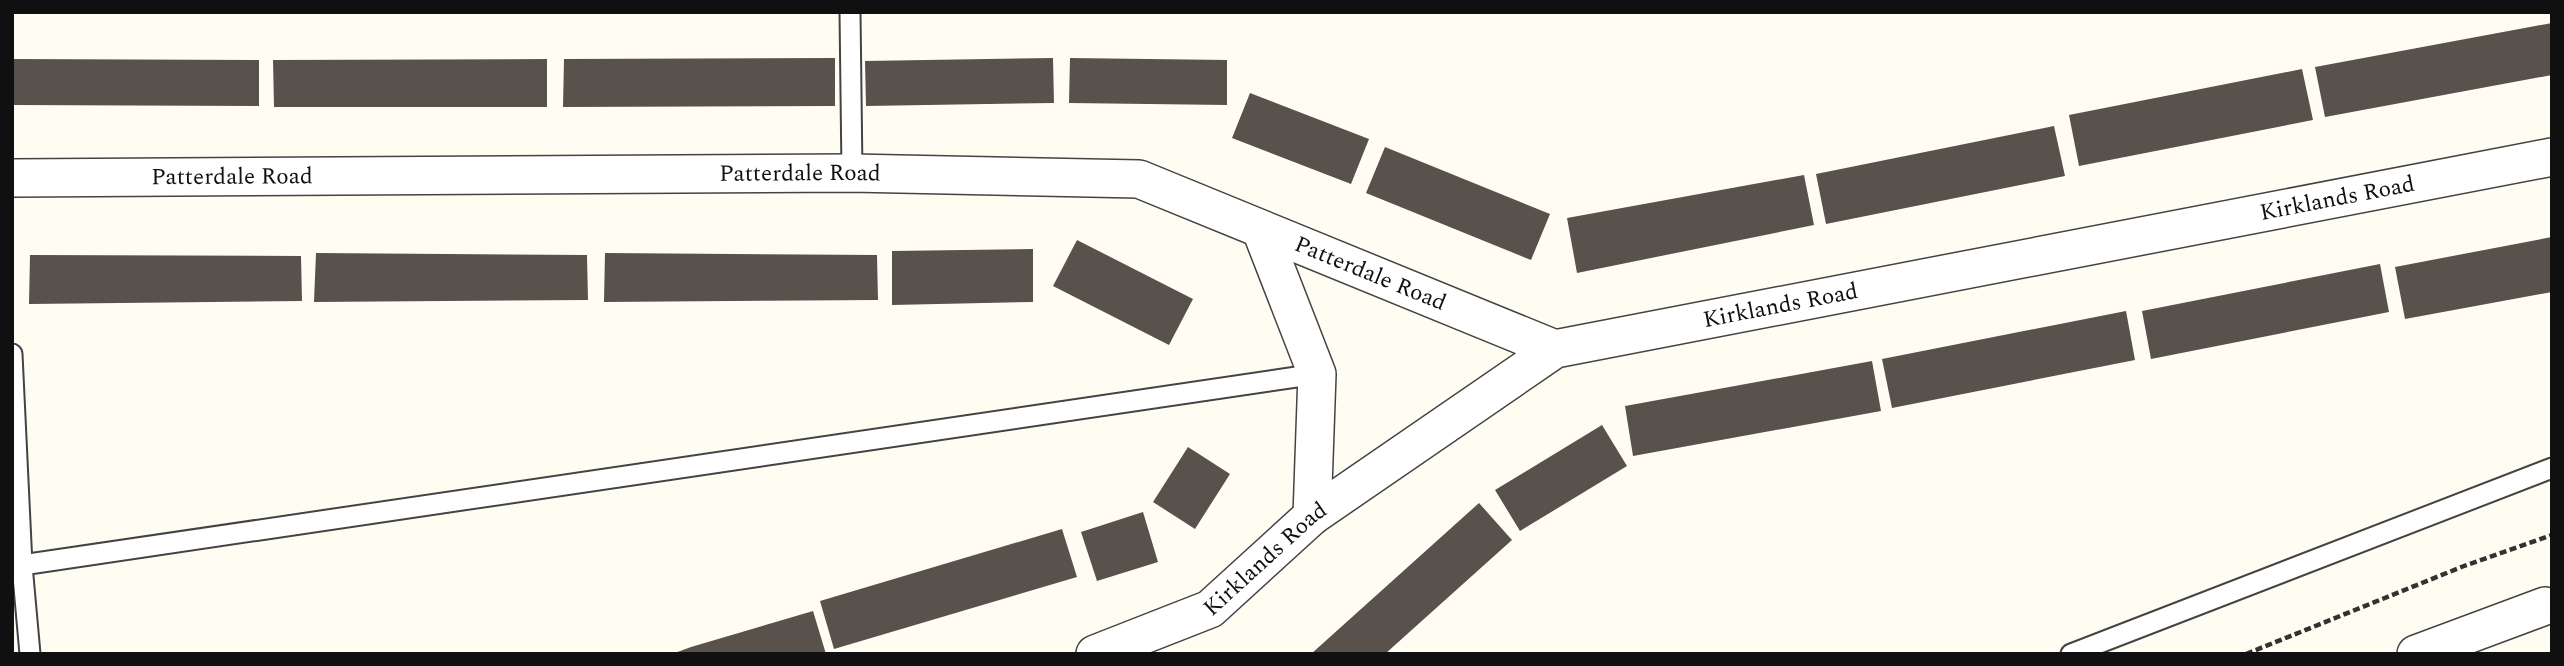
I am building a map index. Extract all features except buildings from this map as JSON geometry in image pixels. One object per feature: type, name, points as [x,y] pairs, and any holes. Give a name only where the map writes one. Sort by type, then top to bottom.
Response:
[{"type":"street","name":"Kirklands Road","points":[[1095,654],[1210,608],[1312,516],[1555,349],[2552,157]]},
{"type":"street","name":"Patterdale Road","points":[[12,178],[852,173],[1139,179],[1555,349]]},
{"type":"street","points":[[1261,230],[1317,374],[1312,516]]},
{"type":"street","points":[[2416,654],[2483,643],[2545,606]]},
{"type":"lane","points":[[850,12],[852,173]]},
{"type":"lane","points":[[12,354],[22,565],[30,654]]},
{"type":"lane","points":[[22,565],[1317,374]]},
{"type":"lane","points":[[2071,654],[2552,468]]},
{"type":"path","points":[[2246,654],[2464,566],[2552,535]]}]
